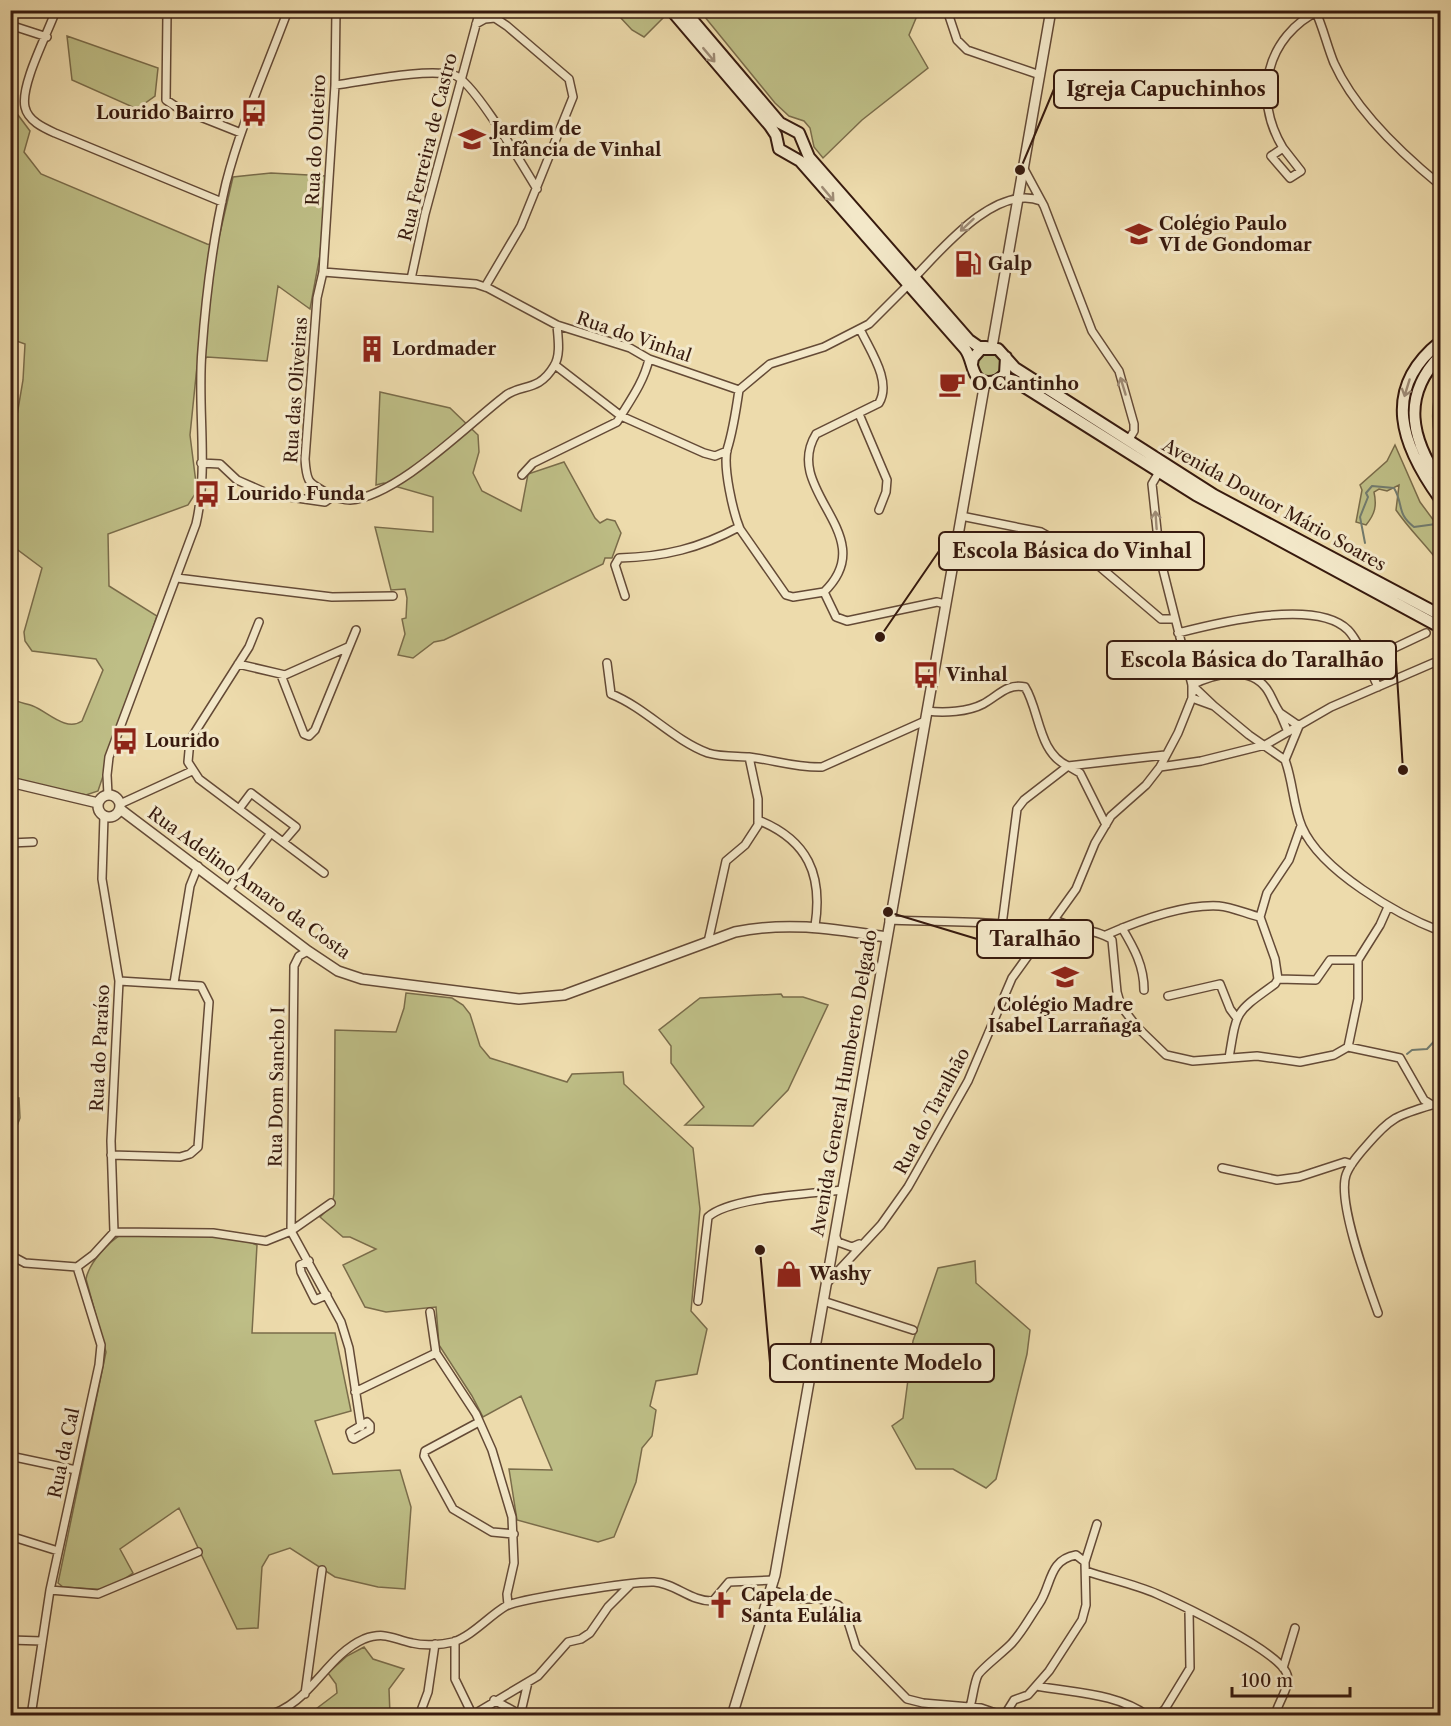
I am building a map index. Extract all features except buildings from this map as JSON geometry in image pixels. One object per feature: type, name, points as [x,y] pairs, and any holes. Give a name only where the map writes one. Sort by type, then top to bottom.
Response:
[{"type":"main road","points":[[671,10],[770,126],[779,149],[800,161],[911,281],[969,340],[979,347],[989,347],[1006,357],[1007,368],[1001,378],[985,382],[975,375],[968,351],[911,281],[809,157],[799,133],[780,123],[684,10]]},
{"type":"main road","points":[[776,138],[781,131],[788,128]]},
{"type":"main road","points":[[787,154],[799,149],[802,141]]},
{"type":"main road","points":[[1440,342],[1414,370],[1408,383],[1403,409],[1408,445],[1418,466],[1440,499]]},
{"type":"main road","points":[[972,364],[976,352],[989,347]]},
{"type":"main road","points":[[1440,356],[1419,386],[1414,420],[1419,444],[1440,481]]},
{"type":"main road","name":"Avenida Doutor Mário Soares","points":[[1006,357],[1015,368],[1215,495],[1440,615]]},
{"type":"main road","name":"Avenida Doutor Mário Soares","points":[[1001,378],[1015,381],[1230,514],[1440,627]]},
{"type":"street","points":[[56,10],[24,95],[25,107],[37,124],[222,202]]},
{"type":"street","points":[[143,10],[170,12],[166,100],[178,108],[241,133]]},
{"type":"street","points":[[108,795],[109,757],[177,578],[199,513],[201,350],[209,269],[222,202],[241,133],[288,10]]},
{"type":"street","name":"Rua do Outeiro","points":[[324,272],[335,85],[336,10]]},
{"type":"street","name":"Rua Ferreira de Castro","points":[[411,279],[424,214],[480,10]]},
{"type":"street","points":[[947,10],[957,40],[967,50],[1040,75]]},
{"type":"street","points":[[989,347],[1052,10]]},
{"type":"street","points":[[1283,148],[1272,156],[1290,178],[1301,171],[1283,148],[1271,119],[1268,96],[1270,60],[1289,31],[1317,11],[1335,64],[1346,84],[1384,132],[1440,185]]},
{"type":"street","points":[[476,24],[484,19],[495,18],[569,79],[573,88],[573,97],[521,226],[485,287]]},
{"type":"street","points":[[10,25],[46,37]]},
{"type":"street","points":[[335,85],[434,73],[460,78],[477,95],[537,189]]},
{"type":"street","points":[[1024,169],[1041,201],[1092,331],[1121,377],[1134,424],[1134,431],[1128,441]]},
{"type":"street","points":[[860,329],[885,385],[879,403],[816,434],[806,459],[844,549],[841,570],[824,592],[793,597],[786,595],[739,527],[728,472],[727,451],[732,440],[739,390],[770,364],[824,347],[860,329],[878,316],[975,217],[996,206],[1018,199],[1028,197],[1041,201]]},
{"type":"street","name":"Rua do Vinhal","points":[[324,272],[485,287],[556,325],[630,348],[649,359],[739,390]]},
{"type":"street","name":"Rua das Oliveiras","points":[[324,272],[317,298],[305,459],[306,475],[313,487],[332,497]]},
{"type":"street","points":[[201,464],[220,464],[237,480],[269,494],[325,502],[332,497],[350,500],[375,494],[396,483],[507,394],[542,381],[555,365],[558,341],[556,325]]},
{"type":"street","points":[[522,475],[533,463],[607,429],[621,416],[645,377],[649,359]]},
{"type":"street","points":[[555,365],[621,416],[704,453],[715,456],[727,451]]},
{"type":"street","name":"Avenida General Humberto Delgado","points":[[732,1716],[774,1580],[985,382]]},
{"type":"street","points":[[859,414],[887,480],[879,510]]},
{"type":"street","name":"Rua do Taralhão","points":[[826,1284],[881,1225],[908,1187],[968,1081],[1012,978],[1076,889],[1095,843],[1111,816],[1146,785],[1160,767],[1178,733],[1192,698],[1192,685],[1160,558],[1152,490],[1152,484],[1159,472]]},
{"type":"street","points":[[961,516],[1041,532],[1093,561],[1161,619],[1174,619]]},
{"type":"street","points":[[625,596],[615,565],[619,558],[652,557],[685,551],[739,527]]},
{"type":"street","points":[[177,578],[332,597],[393,596]]},
{"type":"street","points":[[824,592],[836,617],[847,621],[937,602],[945,604]]},
{"type":"street","points":[[1178,633],[1251,617],[1316,616],[1341,624],[1348,630],[1378,687]]},
{"type":"street","points":[[259,622],[249,647],[190,740],[188,754],[192,771],[324,873]]},
{"type":"street","points":[[280,675],[304,734],[309,736],[315,730],[356,630]]},
{"type":"street","points":[[1373,676],[1390,650],[1426,633]]},
{"type":"street","points":[[238,664],[280,675],[298,672],[348,647]]},
{"type":"street","points":[[1160,767],[1201,761],[1264,745],[1331,707],[1440,660]]},
{"type":"street","points":[[607,663],[610,694],[633,703],[708,753],[749,757],[805,767],[822,766],[926,716],[982,705],[1015,685],[1025,687],[1031,696],[1048,749],[1059,762],[1080,773],[1106,825]]},
{"type":"street","points":[[1285,760],[1214,706],[1192,685],[1212,675],[1230,674],[1255,679],[1266,689],[1288,732]]},
{"type":"street","points":[[1192,698],[1214,706]]},
{"type":"street","points":[[1280,713],[1299,726]]},
{"type":"street","points":[[1299,726],[1285,760],[1301,826],[1325,860],[1388,907],[1440,931]]},
{"type":"street","points":[[1002,926],[1017,809],[1024,800],[1068,766],[1165,755]]},
{"type":"street","points":[[708,942],[726,861],[745,845],[758,820],[758,799],[749,757]]},
{"type":"street","points":[[98,803],[99,811],[104,816],[114,816],[120,807],[192,771]]},
{"type":"street","points":[[10,782],[98,803]]},
{"type":"street","points":[[239,809],[251,793],[296,827],[283,842]]},
{"type":"street","points":[[98,803],[108,795],[115,796],[120,807]]},
{"type":"street","name":"Rua Adelino Amaro da Costa","points":[[120,807],[308,951],[338,971],[362,980],[531,999],[564,995],[708,942],[756,928],[815,926],[886,937]]},
{"type":"street","name":"Rua do Paraíso","points":[[104,816],[102,879],[119,981],[111,1155],[114,1232]]},
{"type":"street","points":[[758,820],[774,827],[794,842],[814,870],[818,891],[815,926]]},
{"type":"street","points":[[1229,1058],[1236,1017],[1242,1008],[1275,984],[1278,979],[1275,959],[1260,917],[1267,893],[1289,860],[1301,826]]},
{"type":"street","points":[[228,890],[271,833]]},
{"type":"street","points":[[10,843],[33,842]]},
{"type":"street","points":[[174,983],[190,886],[198,866]]},
{"type":"street","points":[[1055,920],[1065,926],[1106,935],[1142,920],[1202,907],[1222,906],[1260,917]]},
{"type":"street","points":[[1106,935],[1113,945],[1119,999],[1137,1027],[1166,1055],[1193,1061],[1257,1056],[1300,1062],[1334,1055],[1348,1047],[1353,1035],[1358,999],[1358,960],[1380,926],[1388,907]]},
{"type":"street","points":[[889,920],[1002,926],[1035,929],[1044,933]]},
{"type":"street","points":[[1122,928],[1136,951],[1144,979],[1143,990]]},
{"type":"street","name":"Rua Dom Sancho I","points":[[291,1231],[294,966],[299,956],[308,951]]},
{"type":"street","points":[[1278,979],[1316,980],[1330,960],[1358,960]]},
{"type":"street","points":[[111,1155],[180,1157],[190,1154],[198,1147],[209,1002],[207,993],[201,986],[119,981]]},
{"type":"street","points":[[1168,996],[1220,984],[1230,1009],[1236,1017]]},
{"type":"street","points":[[1348,1047],[1400,1058],[1424,1100],[1432,1106]]},
{"type":"street","points":[[1378,1314],[1365,1278],[1345,1206],[1344,1184],[1352,1164],[1387,1122],[1440,1105]]},
{"type":"street","points":[[1222,1168],[1277,1180],[1299,1177],[1345,1161],[1352,1164]]},
{"type":"street","points":[[698,1301],[708,1217],[716,1209],[747,1202],[842,1190]]},
{"type":"street","points":[[11,1257],[25,1263],[77,1267],[93,1255],[114,1232],[213,1233],[266,1241],[291,1231],[331,1203]]},
{"type":"street","points":[[291,1231],[340,1322],[348,1348],[361,1427]]},
{"type":"street","points":[[835,1234],[838,1242],[852,1247],[864,1242]]},
{"type":"street","points":[[309,1261],[300,1265],[310,1291],[315,1300],[320,1300],[327,1295]]},
{"type":"street","name":"Rua da Cal","points":[[31,1716],[50,1590],[101,1345],[77,1267]]},
{"type":"street","points":[[823,1301],[913,1330]]},
{"type":"street","points":[[430,1312],[436,1353],[479,1422],[492,1450],[505,1490],[514,1534],[514,1563],[507,1594],[508,1605]]},
{"type":"street","points":[[355,1392],[436,1353]]},
{"type":"street","points":[[479,1422],[425,1451],[424,1456],[453,1509],[492,1532],[514,1534]]},
{"type":"street","points":[[10,1456],[76,1470]]},
{"type":"street","points":[[771,1590],[800,1599],[819,1599],[838,1605],[844,1612],[856,1647],[907,1699],[923,1703],[970,1707],[1004,1716],[1014,1700],[1028,1695],[1037,1686],[1082,1620],[1086,1605],[1085,1562],[1097,1524]]},
{"type":"street","points":[[10,1536],[58,1551]]},
{"type":"street","points":[[50,1590],[98,1594],[198,1552]]},
{"type":"street","points":[[970,1707],[979,1674],[1013,1642],[1026,1625],[1031,1613],[1040,1603],[1056,1564],[1067,1557],[1076,1555],[1085,1562]]},
{"type":"street","points":[[305,1694],[322,1570]]},
{"type":"street","points":[[1086,1571],[1156,1594],[1247,1641],[1275,1659],[1283,1668],[1288,1680],[1275,1716]]},
{"type":"street","points":[[265,1716],[288,1707],[305,1694],[348,1649],[365,1639],[394,1636],[412,1643],[435,1644],[454,1641],[508,1605],[631,1584],[655,1582],[691,1598],[713,1601],[729,1582],[774,1580]]},
{"type":"street","points":[[454,1641],[455,1679],[472,1715],[538,1676],[568,1642],[581,1639],[590,1633],[608,1607],[631,1584]]},
{"type":"street","points":[[1158,1716],[1165,1709],[1190,1668],[1189,1611]]},
{"type":"street","points":[[1283,1668],[1295,1628]]},
{"type":"street","points":[[10,1640],[42,1641]]},
{"type":"street","points":[[419,1716],[428,1692],[435,1644]]},
{"type":"street","points":[[494,1700],[505,1704],[520,1715],[528,1682]]},
{"type":"street","points":[[1037,1686],[1134,1705],[1148,1716]]},
{"type":"green space","points":[[593,11],[662,11],[666,15],[644,37],[632,30],[619,16]]},
{"type":"green space","points":[[700,11],[919,11],[909,35],[928,68],[862,120],[823,158],[814,147],[810,128],[804,121],[789,116],[775,103]]},
{"type":"green space","points":[[67,36],[158,68],[155,96],[137,109],[72,80]]},
{"type":"green space","points":[[10,112],[18,115],[30,131],[24,152],[41,174],[207,244],[217,246],[233,177],[271,173],[327,176],[320,255],[310,309],[278,286],[267,361],[207,357],[197,366],[190,435],[197,491],[188,505],[108,534],[109,586],[157,616],[98,791],[86,795],[11,780],[11,698],[33,706],[63,723],[76,724],[82,721],[103,670],[96,659],[32,651],[25,641],[24,632],[42,568],[14,547],[13,439],[23,380],[25,344],[11,339]]},
{"type":"green space","points":[[989,352],[994,353],[1000,359],[1000,369],[994,375],[989,376],[984,375],[978,369],[977,364],[978,359],[984,353]]},
{"type":"green space","points":[[1440,377],[1440,455],[1434,436],[1432,416],[1434,397]]},
{"type":"green space","points":[[380,392],[450,408],[478,435],[479,452],[473,473],[482,491],[521,511],[528,474],[564,462],[595,518],[600,523],[607,519],[615,521],[621,533],[612,558],[605,558],[603,564],[444,640],[434,642],[413,658],[398,655],[405,634],[402,619],[406,618],[407,598],[405,589],[391,590],[375,527],[433,532],[433,497],[384,483],[376,485]]},
{"type":"green space","points":[[1395,445],[1420,502],[1440,529],[1440,561],[1396,510],[1399,485],[1387,491],[1379,489],[1374,492],[1375,506],[1371,517],[1366,525],[1356,522],[1362,490],[1360,485],[1387,461]]},
{"type":"green space","points":[[406,993],[452,998],[463,1005],[470,1014],[480,1046],[490,1058],[567,1082],[572,1074],[623,1072],[624,1084],[693,1148],[700,1209],[691,1311],[707,1329],[697,1374],[656,1381],[650,1406],[656,1410],[652,1436],[642,1448],[636,1482],[614,1537],[598,1542],[517,1520],[509,1469],[552,1470],[521,1396],[483,1417],[439,1345],[436,1307],[386,1312],[365,1307],[343,1265],[376,1249],[350,1237],[343,1237],[320,1217],[332,1205],[334,1194],[335,1030],[396,1032]]},
{"type":"green space","points":[[781,994],[783,997],[803,997],[828,1005],[788,1090],[753,1126],[685,1125],[704,1107],[671,1063],[671,1046],[659,1030],[700,998]]},
{"type":"green space","points":[[11,1098],[19,1098],[20,1118],[14,1134],[11,1134]]},
{"type":"green space","points":[[122,1234],[236,1237],[257,1245],[252,1333],[335,1333],[351,1411],[315,1421],[333,1474],[400,1470],[411,1507],[405,1589],[378,1587],[335,1577],[290,1548],[269,1555],[262,1567],[258,1628],[237,1629],[179,1508],[120,1549],[133,1573],[108,1590],[63,1587],[58,1583],[106,1352],[86,1279],[91,1266],[100,1254]]},
{"type":"green space","points":[[975,1261],[976,1283],[1030,1330],[1027,1354],[996,1479],[986,1488],[953,1469],[916,1469],[892,1426],[903,1418],[913,1341],[938,1268]]},
{"type":"green space","points":[[364,1647],[373,1659],[404,1669],[389,1689],[390,1715],[308,1715],[337,1693],[336,1684],[328,1673],[347,1656]]},
{"type":"waterway","points":[[1365,543],[1360,517],[1368,497],[1366,493],[1372,486],[1394,488],[1402,513],[1414,527],[1436,524]]},
{"type":"waterway","points":[[1407,1054],[1412,1050],[1427,1049],[1440,1035]]},
{"type":"place","name":"Lourido Bairro","points":[[254,113]]},
{"type":"place","name":"Jardim de Infância de Vinhal","points":[[472,139]]},
{"type":"place","name":"Igreja Capuchinhos","points":[[1020,170]]},
{"type":"place","name":"Colégio Paulo VI de Gondomar","points":[[1139,234]]},
{"type":"place","name":"Galp","points":[[968,264]]},
{"type":"place","name":"Lordmader","points":[[372,349]]},
{"type":"place","name":"O Cantinho","points":[[952,384]]},
{"type":"place","name":"Lourido Funda","points":[[207,494]]},
{"type":"place","name":"Escola Básica do Vinhal","points":[[880,637]]},
{"type":"place","name":"Vinhal","points":[[926,675]]},
{"type":"place","name":"Lourido","points":[[125,741]]},
{"type":"place","name":"Escola Básica do Taralhão","points":[[1403,770]]},
{"type":"place","name":"Taralhão","points":[[888,912]]},
{"type":"place","name":"Colégio Madre Isabel Larrañaga","points":[[1065,977]]},
{"type":"place","name":"Continente Modelo","points":[[760,1250]]},
{"type":"place","name":"Washy","points":[[789,1274]]},
{"type":"place","name":"Capela de Santa Eulália","points":[[721,1605]]}]
